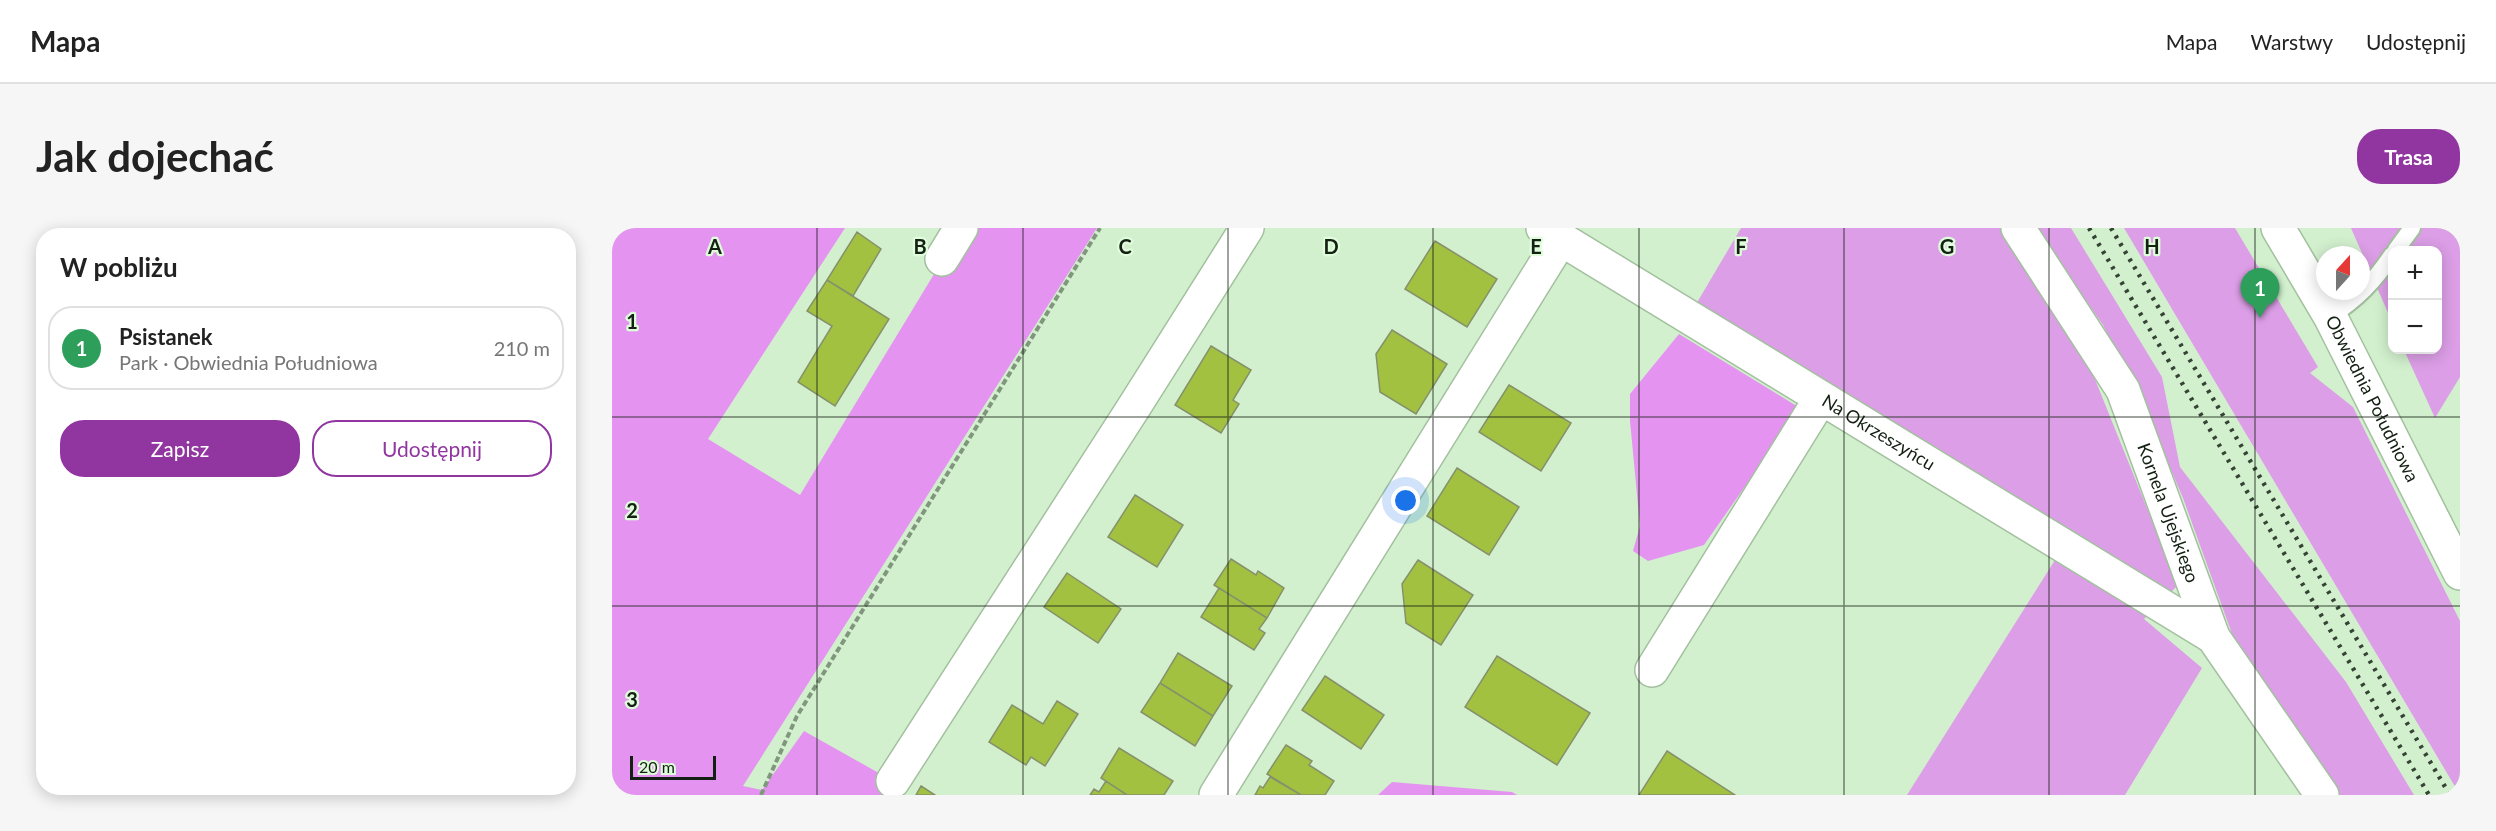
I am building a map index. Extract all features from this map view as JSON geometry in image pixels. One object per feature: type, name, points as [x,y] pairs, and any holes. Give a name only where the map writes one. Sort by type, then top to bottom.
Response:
[{"type":"street","points":[[942,259],[961,228]]},
{"type":"street","points":[[893,780],[1247,228]]},
{"type":"street","name":"Kornela Ujejskiego","points":[[2018,228],[2123,390],[2213,637],[2322,795]]},
{"type":"street","name":"Obwiednia Południowa","points":[[2278,228],[2330,316],[2460,573]]},
{"type":"street","points":[[1216,795],[1552,233]]},
{"type":"street","name":"Na Okrzeszyńcu","points":[[1552,233],[2213,637]]},
{"type":"street","points":[[1652,670],[1821,398]]},
{"type":"lane","points":[[2399,246],[2412,228]]},
{"type":"lane","points":[[2330,316],[2347,306],[2373,281],[2388,260]]},
{"type":"path","points":[[761,795],[797,716],[1100,228]]},
{"type":"shaded area","points":[[621,228],[845,228],[708,439],[800,495],[962,228],[1097,228],[743,786],[762,790],[804,731],[893,781],[886,795],[612,795],[612,244]]},
{"type":"shaded area","points":[[1741,228],[2002,228],[2088,362],[2178,585],[2144,619],[2202,668],[2125,795],[1907,795],[2072,533],[1695,306]]},
{"type":"shaded area","points":[[2035,228],[2071,228],[2162,377],[2180,467],[2346,682],[2414,795],[2333,795],[2236,645],[2183,498],[2146,412],[2103,325]]},
{"type":"shaded area","points":[[2124,228],[2235,228],[2318,367],[2310,373],[2353,407],[2460,621],[2460,795]]},
{"type":"shaded area","points":[[2351,228],[2460,228],[2460,377],[2435,418],[2406,354],[2442,354],[2442,246],[2388,246],[2388,313],[2370,272],[2370,246],[2359,246]]},
{"type":"shaded area","points":[[1679,334],[1800,408],[1704,545],[1648,561],[1633,551],[1640,526],[1630,421],[1630,394]]},
{"type":"shaded area","points":[[1392,782],[1512,792],[1517,795],[1378,795]]},
{"type":"building","points":[[857,232],[881,249],[853,296],[827,280]]},
{"type":"building","points":[[1435,241],[1497,279],[1467,327],[1405,289]]},
{"type":"building","points":[[827,280],[889,319],[835,406],[798,382],[832,326],[807,311]]},
{"type":"building","points":[[1392,330],[1447,364],[1416,414],[1380,392],[1376,354]]},
{"type":"building","points":[[1211,346],[1251,370],[1233,400],[1239,404],[1221,433],[1175,405]]},
{"type":"building","points":[[1509,385],[1571,423],[1541,471],[1479,432]]},
{"type":"building","points":[[1457,468],[1519,507],[1489,555],[1427,516]]},
{"type":"building","points":[[1135,495],[1183,525],[1157,567],[1108,537]]},
{"type":"building","points":[[1231,559],[1256,575],[1258,571],[1284,588],[1267,618],[1214,585]]},
{"type":"building","points":[[1418,560],[1473,595],[1441,645],[1406,623],[1402,584]]},
{"type":"building","points":[[1067,573],[1121,609],[1098,643],[1044,607]]},
{"type":"building","points":[[1219,588],[1267,618],[1259,629],[1265,633],[1254,650],[1201,617]]},
{"type":"building","points":[[1178,653],[1232,686],[1213,716],[1160,683]]},
{"type":"building","points":[[1497,656],[1590,713],[1557,765],[1465,707]]},
{"type":"building","points":[[1325,676],[1384,715],[1361,749],[1302,710]]},
{"type":"building","points":[[1160,683],[1213,716],[1195,746],[1141,712]]},
{"type":"building","points":[[1057,701],[1078,714],[1045,766],[1031,757],[1026,765],[989,742],[1012,705],[1043,724]]},
{"type":"building","points":[[1286,745],[1312,761],[1309,765],[1334,781],[1325,795],[1301,795],[1267,774]]},
{"type":"building","points":[[1119,748],[1173,781],[1164,795],[1127,795],[1101,778]]},
{"type":"building","points":[[1667,751],[1735,795],[1639,795]]},
{"type":"building","points":[[1270,777],[1301,795],[1255,795],[1260,786],[1263,788]]},
{"type":"building","points":[[1106,781],[1127,795],[1090,795],[1094,789],[1099,792]]},
{"type":"building","points":[[921,786],[935,795],[916,795]]},
{"type":"railway","points":[[2089,228],[2429,795]]},
{"type":"railway","points":[[2111,228],[2450,795]]},
{"type":"place","name":"Psistanek","points":[[2260,318]]}]
